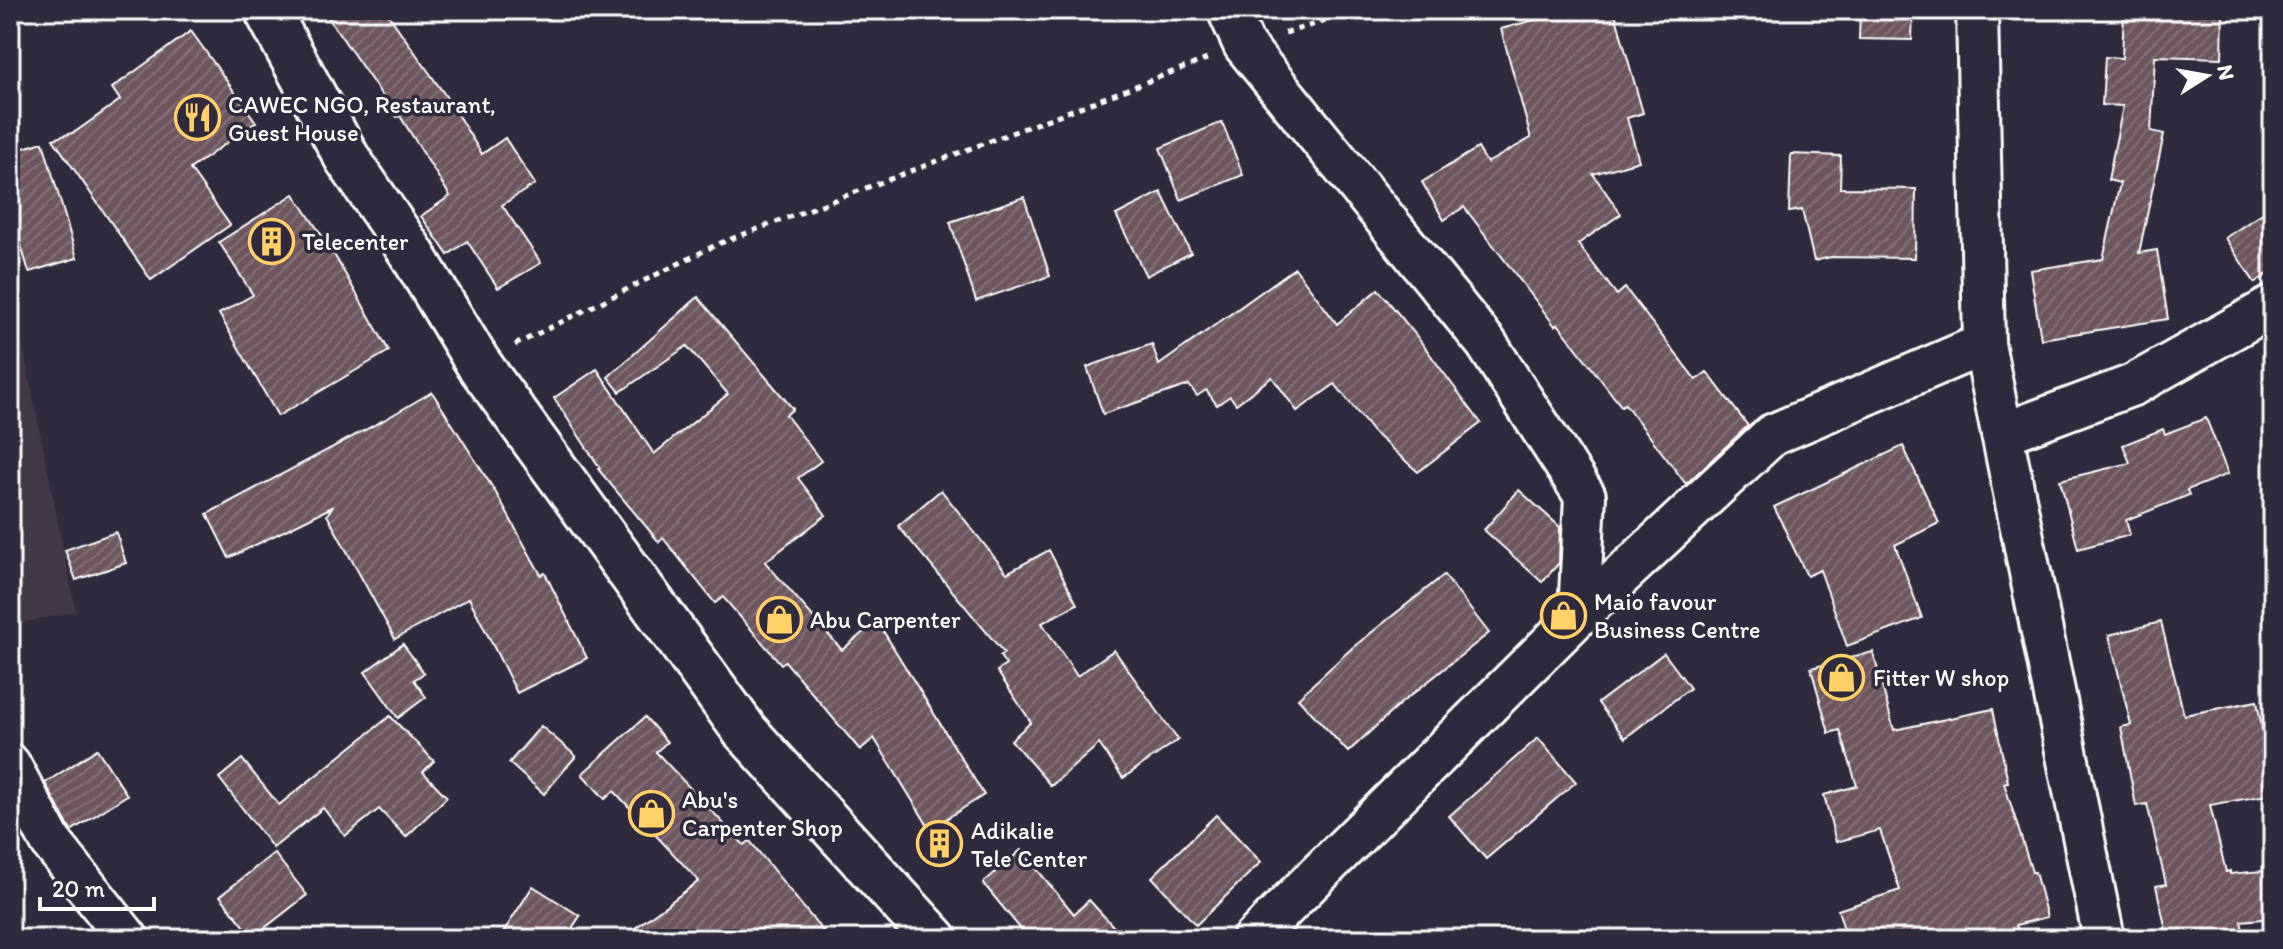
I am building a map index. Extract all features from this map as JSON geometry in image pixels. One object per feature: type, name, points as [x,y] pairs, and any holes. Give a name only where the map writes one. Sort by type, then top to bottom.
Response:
[{"type":"main road","points":[[267,10],[347,158],[411,252],[478,363],[745,731],[935,939]]},
{"type":"street","points":[[1228,10],[1244,45],[1486,343],[1585,496],[1579,615]]},
{"type":"street","points":[[1977,10],[1984,344],[2104,939]]},
{"type":"street","points":[[2002,434],[2133,385],[2273,306]]},
{"type":"street","points":[[1253,939],[1579,615],[1772,435],[1984,344]]},
{"type":"street","points":[[10,765],[51,842],[128,939]]},
{"type":"path","points":[[478,363],[718,244],[1244,45],[1363,10]]},
{"type":"shaded area","points":[[10,282],[76,611],[10,626]]},
{"type":"building","points":[[323,10],[385,10],[482,154],[505,138],[535,184],[502,205],[541,263],[498,288],[467,241],[448,255],[421,216],[450,196],[400,116],[397,117]]},
{"type":"building","points":[[1571,10],[1614,10],[1643,113],[1627,118],[1639,161],[1593,174],[1621,214],[1578,244],[1617,295],[1625,288],[1696,380],[1707,372],[1748,426],[1686,484],[1625,404],[1621,406],[1558,324],[1555,326],[1464,207],[1444,220],[1422,182],[1478,148],[1487,163],[1531,138],[1501,29]]},
{"type":"building","points":[[1860,10],[1913,10],[1912,40],[1859,39]]},
{"type":"building","points":[[2124,10],[2223,10],[2222,58],[2155,56],[2151,131],[2164,134],[2139,253],[2157,250],[2168,319],[2041,339],[2030,270],[2103,259],[2120,183],[2108,180],[2123,106],[2102,105],[2105,57],[2122,58]]},
{"type":"building","name":"CAWEC NGO, Restaurant, Guest House","points":[[191,31],[256,122],[190,169],[230,225],[151,280],[53,139],[75,132],[120,100],[112,88]]},
{"type":"building","points":[[1222,122],[1243,175],[1181,200],[1160,148]]},
{"type":"building","points":[[43,142],[77,258],[29,272],[10,209],[10,152]]},
{"type":"building","points":[[1791,154],[1841,156],[1840,188],[1916,189],[1915,258],[1831,257],[1814,261],[1802,210],[1789,212]]},
{"type":"building","points":[[1161,192],[1191,253],[1146,276],[1116,215]]},
{"type":"building","points":[[294,194],[331,249],[389,351],[278,416],[219,314],[253,295],[219,242]]},
{"type":"building","points":[[1024,197],[1050,276],[976,301],[950,222]]},
{"type":"building","points":[[2273,206],[2273,270],[2255,283],[2225,238]]},
{"type":"building","points":[[1295,268],[1337,324],[1378,289],[1481,423],[1418,472],[1373,432],[1335,384],[1297,411],[1272,377],[1236,404],[1230,396],[1217,405],[1206,390],[1197,396],[1189,385],[1103,414],[1087,367],[1152,344],[1159,365]]},
{"type":"building","points":[[698,297],[793,409],[786,415],[821,461],[798,478],[826,515],[765,562],[842,650],[877,621],[984,795],[930,829],[874,738],[860,750],[785,661],[781,664],[723,597],[715,603],[663,538],[659,542],[598,469],[554,398],[597,369],[654,454],[728,394],[687,346],[620,392],[608,377]]},
{"type":"building","points":[[432,392],[496,493],[541,575],[545,573],[587,658],[517,693],[469,598],[395,639],[327,515],[332,507],[229,558],[207,514]]},
{"type":"building","points":[[2206,418],[2228,474],[2187,490],[2189,495],[2126,520],[2130,535],[2078,549],[2060,480],[2130,463],[2123,445],[2163,429],[2165,434]]},
{"type":"building","points":[[1903,446],[1939,523],[1895,545],[1922,618],[1847,646],[1820,570],[1807,576],[1774,507]]},
{"type":"building","points":[[941,490],[1007,573],[1049,550],[1077,604],[1042,623],[1077,676],[1114,650],[1178,740],[1123,778],[1099,744],[1051,786],[1011,740],[1031,722],[997,671],[1006,665],[1000,656],[1004,653],[898,526]]},
{"type":"building","points":[[1519,490],[1560,527],[1559,563],[1542,582],[1484,530]]},
{"type":"building","points":[[116,532],[126,563],[76,580],[65,550]]},
{"type":"building","points":[[1444,575],[1489,633],[1401,703],[1348,752],[1298,698],[1352,648]]},
{"type":"building","points":[[2161,622],[2184,715],[2257,701],[2266,749],[2273,748],[2273,794],[2210,805],[2226,872],[2273,870],[2273,918],[2241,921],[2245,939],[2168,939],[2156,886],[2166,884],[2147,804],[2136,806],[2121,727],[2131,725],[2109,635]]},
{"type":"building","points":[[403,644],[424,673],[414,680],[426,697],[398,718],[365,672]]},
{"type":"building","points":[[1873,652],[1894,730],[1993,709],[2008,782],[2004,783],[2047,917],[2016,925],[2020,939],[1847,939],[1838,910],[1900,890],[1880,830],[1836,842],[1824,795],[1857,786],[1840,730],[1829,733],[1811,668]]},
{"type":"building","points":[[1664,653],[1690,688],[1625,738],[1598,703]]},
{"type":"building","points":[[390,716],[434,761],[423,772],[447,797],[406,837],[379,809],[345,836],[323,808],[273,848],[219,778],[242,759],[279,805]]},
{"type":"building","points":[[645,717],[667,742],[656,752],[744,845],[750,841],[829,939],[620,939],[699,881],[614,791],[605,799],[582,774]]},
{"type":"building","points":[[541,726],[576,756],[544,794],[509,763]]},
{"type":"building","points":[[1538,738],[1576,782],[1486,859],[1449,816]]},
{"type":"building","points":[[97,749],[127,795],[71,831],[45,783]]},
{"type":"building","points":[[1216,815],[1261,862],[1196,925],[1152,877]]},
{"type":"building","points":[[1021,850],[1074,914],[1089,900],[1125,939],[1029,939],[983,883]]},
{"type":"building","points":[[274,853],[307,895],[253,937],[220,896]]},
{"type":"building","points":[[533,886],[580,916],[565,939],[499,939]]},
{"type":"place","name":"CAWEC NGO, Restaurant, Guest House","points":[[197,118]]},
{"type":"place","name":"Telecenter","points":[[271,241]]},
{"type":"place","name":"Maio favour Business Centre","points":[[1563,615]]},
{"type":"place","name":"Abu Carpenter","points":[[779,619]]},
{"type":"place","name":"Fitter W shop","points":[[1842,677]]},
{"type":"place","name":"Abu's Carpenter Shop","points":[[651,813]]},
{"type":"place","name":"Adikalie Tele Center","points":[[940,844]]}]
